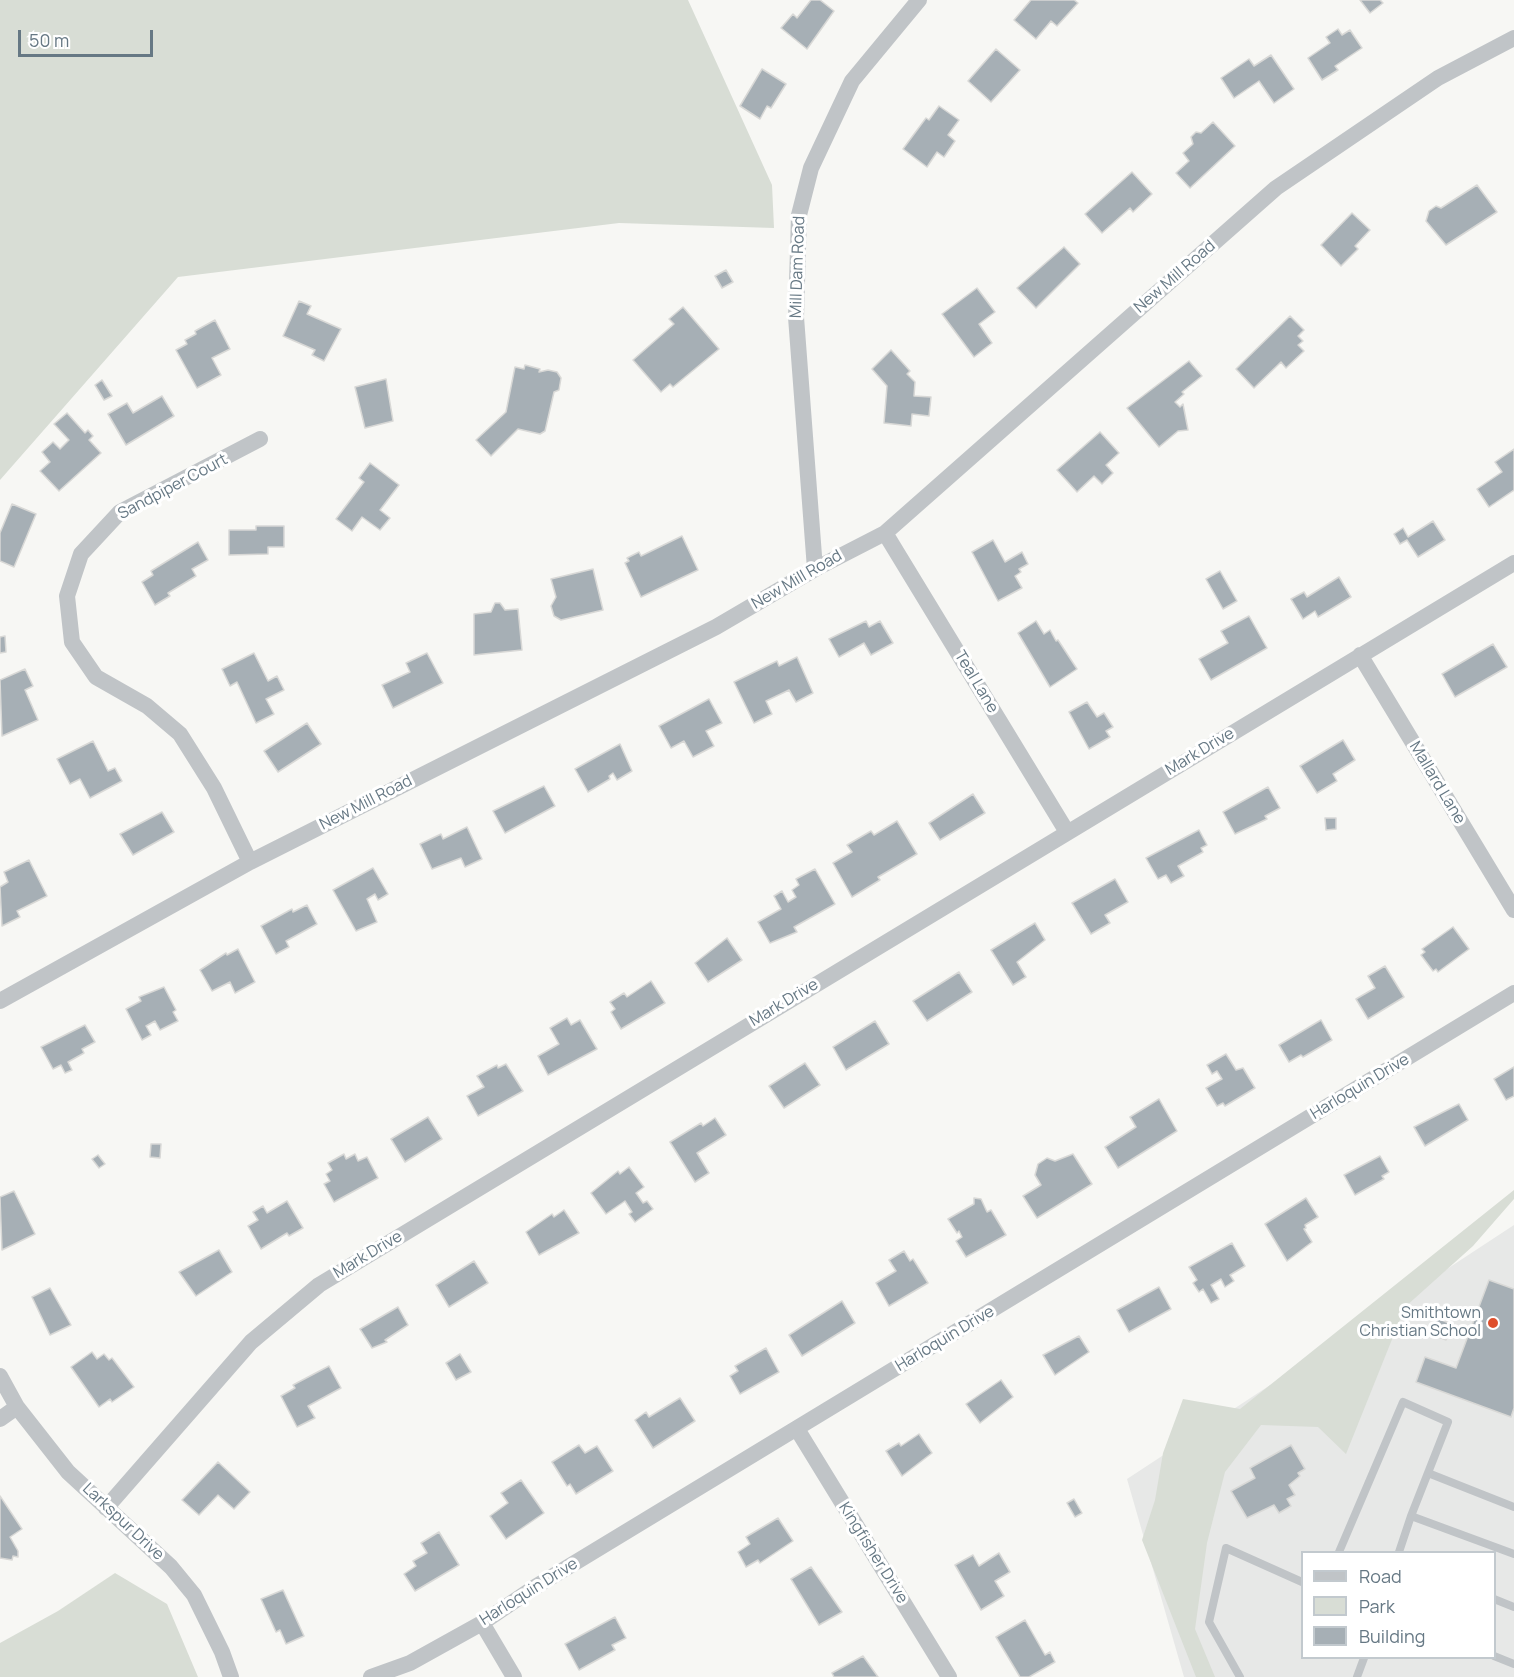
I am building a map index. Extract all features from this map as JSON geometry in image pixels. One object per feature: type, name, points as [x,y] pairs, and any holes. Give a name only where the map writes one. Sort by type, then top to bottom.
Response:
[{"type":"street","name":"Mill Dam Road","points":[[815,569],[796,317],[799,215],[811,168],[852,81],[919,0]]},
{"type":"street","name":"New Mill Road","points":[[0,1001],[250,862],[716,627],[815,569],[885,533],[1276,188],[1438,78],[1514,38]]},
{"type":"street","name":"Sandpiper Court","points":[[250,862],[214,788],[180,734],[147,706],[96,677],[72,642],[68,596],[81,554],[120,512],[261,439]]},
{"type":"street","name":"Teal Lane","points":[[885,533],[1067,832]]},
{"type":"street","name":"Mark Drive","points":[[106,1508],[251,1342],[320,1285],[1514,562]]},
{"type":"street","name":"Mallard Lane","points":[[1360,655],[1514,910]]},
{"type":"street","name":"Harloquin Drive","points":[[371,1677],[410,1663],[482,1623],[536,1587],[1514,993]]},
{"type":"street","name":"Larkspur Drive","points":[[0,1376],[17,1407],[68,1472],[171,1567],[194,1595],[222,1652],[231,1677]]},
{"type":"street","points":[[0,1419],[17,1407]]},
{"type":"street","name":"Kingfisher Drive","points":[[797,1429],[950,1677]]},
{"type":"street","points":[[482,1623],[514,1677]]},
{"type":"lane","points":[[1340,1551],[1402,1402],[1448,1422],[1411,1516],[1400,1551]]},
{"type":"lane","points":[[1428,1473],[1514,1507]]},
{"type":"lane","points":[[1411,1516],[1514,1554]]},
{"type":"lane","points":[[1240,1677],[1209,1622],[1226,1548],[1301,1582]]},
{"type":"lane","points":[[1496,1600],[1514,1606]]},
{"type":"lane","points":[[1496,1657],[1514,1664]]},
{"type":"lane","points":[[1357,1677],[1364,1659]]},
{"type":"shaded area","points":[[1514,1225],[1514,1677],[1184,1677],[1127,1479]]},
{"type":"green space","points":[[0,0],[688,0],[772,185],[774,228],[619,223],[178,277],[0,480]]},
{"type":"green space","points":[[1514,1190],[1514,1199],[1473,1246],[1405,1307],[1346,1454],[1318,1427],[1261,1425],[1225,1472],[1207,1543],[1195,1629],[1215,1677],[1196,1677],[1142,1540],[1155,1500],[1163,1453],[1183,1399],[1240,1409]]},
{"type":"green space","points":[[115,1573],[167,1604],[198,1677],[0,1677],[0,1643],[58,1611]]},
{"type":"building","points":[[811,0],[820,0],[834,11],[807,49],[781,28],[793,14],[797,18]]},
{"type":"building","points":[[1031,0],[1074,0],[1078,3],[1057,26],[1051,21],[1036,39],[1014,20]]},
{"type":"building","points":[[1360,0],[1380,0],[1383,3],[1370,13]]},
{"type":"building","points":[[1338,29],[1342,35],[1350,30],[1362,48],[1335,66],[1338,70],[1322,80],[1308,58],[1330,43],[1326,37]]},
{"type":"building","points":[[996,49],[1020,70],[991,102],[968,81]]},
{"type":"building","points":[[1271,55],[1294,89],[1274,103],[1259,81],[1234,98],[1221,78],[1249,59],[1254,66]]},
{"type":"building","points":[[762,69],[786,84],[771,108],[767,106],[760,119],[740,106]]},
{"type":"building","points":[[939,106],[959,120],[948,135],[955,141],[944,157],[937,152],[927,167],[903,149],[926,118],[929,120]]},
{"type":"building","points":[[1213,122],[1235,146],[1190,188],[1176,173],[1189,161],[1183,153],[1193,144],[1191,137],[1196,132],[1201,133]]},
{"type":"building","points":[[1132,172],[1152,194],[1133,212],[1130,208],[1102,233],[1085,214]]},
{"type":"building","points":[[1477,185],[1497,212],[1446,245],[1426,221],[1429,211],[1436,206],[1441,208]]},
{"type":"building","points":[[1352,213],[1370,230],[1355,246],[1358,249],[1341,266],[1321,245]]},
{"type":"building","points":[[1064,247],[1080,264],[1036,308],[1017,288]]},
{"type":"building","points":[[726,270],[733,282],[722,288],[715,276]]},
{"type":"building","points":[[977,288],[995,312],[979,324],[992,343],[974,357],[942,314]]},
{"type":"building","points":[[299,301],[311,306],[307,314],[341,329],[324,361],[312,355],[315,350],[283,336]]},
{"type":"building","points":[[683,307],[719,349],[673,387],[670,384],[661,392],[633,360],[674,324],[669,319]]},
{"type":"building","points":[[1290,316],[1304,330],[1298,336],[1303,341],[1298,345],[1304,351],[1286,368],[1281,362],[1254,388],[1236,369]]},
{"type":"building","points":[[215,320],[230,349],[212,358],[221,375],[197,388],[176,350],[187,344],[185,340],[196,334],[195,331]]},
{"type":"building","points":[[891,350],[910,371],[907,374],[915,382],[914,396],[931,397],[929,416],[912,414],[911,426],[884,423],[887,386],[872,369]]},
{"type":"building","points":[[1189,361],[1202,376],[1182,392],[1184,394],[1175,402],[1180,407],[1183,404],[1188,430],[1178,431],[1159,447],[1127,408]]},
{"type":"building","points":[[525,365],[540,369],[539,372],[548,370],[557,372],[561,378],[559,390],[554,392],[545,431],[540,434],[518,429],[491,456],[476,440],[506,412],[515,367],[524,369]]},
{"type":"building","points":[[386,379],[393,421],[365,428],[355,387]]},
{"type":"building","points":[[102,380],[112,396],[104,400],[95,385]]},
{"type":"building","points":[[162,396],[174,416],[126,445],[108,414],[127,403],[133,413]]},
{"type":"building","points":[[67,413],[85,433],[88,430],[93,436],[89,440],[101,453],[59,491],[40,471],[50,462],[42,452],[53,442],[60,449],[69,440],[54,424]]},
{"type":"building","points":[[1100,432],[1119,453],[1106,465],[1113,473],[1102,484],[1094,476],[1077,492],[1057,470]]},
{"type":"building","points":[[1514,449],[1514,490],[1489,507],[1477,489],[1502,472],[1495,462]]},
{"type":"building","points":[[370,463],[399,485],[380,510],[390,518],[380,530],[362,517],[352,531],[336,519],[364,482],[359,478]]},
{"type":"building","points":[[12,504],[36,514],[14,567],[0,561],[0,533]]},
{"type":"building","points":[[1433,521],[1445,540],[1418,557],[1407,540],[1400,544],[1394,534],[1403,528],[1408,537]]},
{"type":"building","points":[[256,526],[284,526],[284,547],[268,547],[268,554],[229,555],[229,530],[256,530]]},
{"type":"building","points":[[682,536],[698,570],[641,597],[625,563],[629,561],[627,558],[639,552],[641,556]]},
{"type":"building","points":[[993,540],[1005,562],[1022,552],[1028,564],[1019,569],[1021,572],[1015,576],[1022,588],[998,601],[972,552]]},
{"type":"building","points":[[198,542],[208,560],[192,569],[196,576],[168,593],[170,596],[155,605],[142,582],[153,575],[151,571]]},
{"type":"building","points":[[593,569],[603,610],[561,620],[554,616],[551,606],[556,597],[551,579]]},
{"type":"building","points":[[1220,571],[1237,601],[1223,609],[1206,579]]},
{"type":"building","points":[[1339,577],[1351,597],[1318,617],[1315,611],[1303,619],[1291,599],[1304,592],[1307,597]]},
{"type":"building","points":[[495,603],[500,603],[505,610],[518,609],[522,650],[474,655],[474,614],[491,612]]},
{"type":"building","points":[[1249,616],[1267,648],[1211,680],[1199,659],[1228,643],[1221,631]]},
{"type":"building","points":[[866,621],[869,627],[880,621],[893,643],[871,655],[864,643],[839,657],[829,639]]},
{"type":"building","points":[[1036,621],[1044,634],[1050,630],[1077,669],[1050,687],[1018,633]]},
{"type":"building","points":[[5,636],[6,652],[0,653],[0,637]]},
{"type":"building","points":[[1493,644],[1507,667],[1455,697],[1442,674]]},
{"type":"building","points":[[254,653],[268,681],[277,676],[284,690],[266,699],[274,714],[256,723],[237,682],[230,686],[222,669]]},
{"type":"building","points":[[427,653],[443,683],[393,708],[382,685],[410,672],[406,663]]},
{"type":"building","points":[[797,657],[813,693],[796,702],[789,690],[766,701],[772,714],[754,723],[734,682],[777,661],[779,666]]},
{"type":"building","points":[[25,669],[33,686],[25,690],[38,720],[2,736],[0,680]]},
{"type":"building","points":[[709,699],[722,723],[706,731],[714,746],[693,757],[684,741],[671,748],[659,726]]},
{"type":"building","points":[[1087,702],[1097,717],[1104,713],[1113,727],[1106,731],[1110,737],[1089,749],[1069,712]]},
{"type":"building","points":[[307,723],[321,744],[278,772],[264,751]]},
{"type":"building","points":[[1343,740],[1355,760],[1333,774],[1337,781],[1317,793],[1300,766]]},
{"type":"building","points":[[93,741],[108,771],[115,768],[122,781],[90,798],[80,779],[70,784],[57,759]]},
{"type":"building","points":[[620,744],[632,771],[617,780],[613,773],[609,776],[610,779],[588,792],[575,769]]},
{"type":"building","points":[[544,786],[555,806],[505,833],[493,811]]},
{"type":"building","points":[[1268,787],[1280,808],[1265,816],[1267,819],[1235,834],[1223,812]]},
{"type":"building","points":[[973,794],[985,813],[940,840],[929,823]]},
{"type":"building","points":[[162,812],[174,832],[133,855],[120,834]]},
{"type":"building","points":[[1325,818],[1336,818],[1336,829],[1326,830]]},
{"type":"building","points":[[897,821],[917,854],[878,877],[880,880],[852,897],[833,863],[852,852],[847,845],[871,831],[874,835]]},
{"type":"building","points":[[467,827],[482,859],[465,867],[461,858],[432,869],[420,844],[441,834],[443,839]]},
{"type":"building","points":[[1199,830],[1207,845],[1201,848],[1203,852],[1178,866],[1184,876],[1171,883],[1166,875],[1158,879],[1146,858]]},
{"type":"building","points":[[29,860],[47,896],[17,911],[20,917],[2,926],[0,887],[8,882],[4,872]]},
{"type":"building","points":[[373,868],[388,894],[378,900],[375,894],[367,899],[377,922],[356,931],[333,890]]},
{"type":"building","points":[[815,869],[835,904],[794,927],[797,932],[770,943],[758,922],[781,909],[774,896],[782,891],[788,902],[796,897],[792,890],[799,885],[796,879]]},
{"type":"building","points":[[1115,879],[1128,902],[1105,915],[1110,923],[1091,934],[1072,903]]},
{"type":"building","points":[[307,905],[317,924],[286,941],[289,947],[276,954],[261,926],[292,909],[293,912]]},
{"type":"building","points":[[1035,923],[1045,940],[1017,962],[1026,977],[1013,985],[991,950]]},
{"type":"building","points":[[1453,927],[1469,949],[1438,972],[1436,969],[1433,971],[1421,955],[1425,952],[1422,949]]},
{"type":"building","points":[[727,938],[742,960],[708,982],[695,963]]},
{"type":"building","points":[[238,949],[255,982],[235,993],[230,982],[212,991],[200,970],[226,953],[227,955]]},
{"type":"building","points":[[1385,966],[1404,997],[1368,1019],[1356,999],[1375,988],[1368,976]]},
{"type":"building","points":[[959,972],[972,992],[927,1021],[913,1001]]},
{"type":"building","points":[[651,981],[665,1003],[621,1029],[611,1012],[615,1009],[610,1002],[624,993],[627,997]]},
{"type":"building","points":[[164,987],[176,1010],[173,1012],[178,1021],[160,1030],[155,1021],[146,1026],[151,1035],[142,1040],[126,1009],[141,1001],[139,997]]},
{"type":"building","points":[[567,1018],[571,1025],[580,1020],[597,1049],[548,1075],[538,1056],[559,1044],[550,1028]]},
{"type":"building","points":[[1321,1020],[1332,1040],[1303,1057],[1301,1055],[1289,1062],[1279,1045]]},
{"type":"building","points":[[875,1021],[889,1044],[846,1070],[833,1047]]},
{"type":"building","points":[[85,1025],[95,1042],[82,1049],[84,1053],[68,1062],[72,1070],[65,1073],[61,1065],[53,1069],[41,1047]]},
{"type":"building","points":[[1226,1054],[1236,1070],[1243,1068],[1255,1088],[1225,1106],[1223,1103],[1217,1106],[1206,1088],[1222,1079],[1217,1071],[1212,1074],[1207,1065]]},
{"type":"building","points":[[805,1063],[820,1085],[784,1108],[769,1086]]},
{"type":"building","points":[[506,1064],[523,1091],[478,1116],[467,1096],[484,1087],[477,1076],[497,1065],[498,1068]]},
{"type":"building","points":[[1514,1067],[1514,1096],[1506,1100],[1494,1079]]},
{"type":"building","points":[[1159,1099],[1177,1131],[1118,1168],[1105,1147],[1136,1127],[1130,1117]]},
{"type":"building","points":[[1459,1104],[1468,1120],[1425,1146],[1414,1127]]},
{"type":"building","points":[[428,1117],[442,1139],[405,1162],[391,1139]]},
{"type":"building","points":[[715,1118],[726,1135],[697,1153],[709,1173],[695,1182],[670,1142],[701,1123],[703,1126]]},
{"type":"building","points":[[151,1144],[161,1144],[160,1158],[150,1157]]},
{"type":"building","points":[[344,1154],[346,1159],[355,1154],[358,1161],[367,1157],[378,1178],[334,1202],[324,1184],[330,1181],[326,1174],[332,1170],[328,1163]]},
{"type":"building","points":[[1073,1154],[1092,1184],[1037,1218],[1023,1196],[1041,1185],[1035,1175],[1038,1164],[1047,1158],[1055,1161]]},
{"type":"building","points":[[98,1155],[105,1164],[99,1168],[92,1159]]},
{"type":"building","points":[[1380,1156],[1389,1172],[1382,1176],[1384,1179],[1355,1195],[1344,1175]]},
{"type":"building","points":[[629,1167],[644,1187],[636,1193],[643,1203],[647,1201],[653,1209],[635,1222],[629,1214],[632,1212],[625,1201],[606,1214],[591,1193],[618,1171],[620,1174]]},
{"type":"building","points":[[14,1191],[35,1234],[2,1250],[0,1197]]},
{"type":"building","points":[[974,1198],[981,1199],[987,1212],[991,1210],[1006,1235],[966,1257],[956,1241],[962,1237],[948,1219],[974,1204]]},
{"type":"building","points":[[1306,1198],[1318,1217],[1305,1225],[1304,1229],[1312,1242],[1287,1261],[1265,1224]]},
{"type":"building","points":[[287,1201],[303,1228],[289,1236],[287,1233],[261,1249],[248,1226],[258,1220],[253,1212],[263,1206],[267,1213]]},
{"type":"building","points":[[564,1210],[579,1233],[539,1255],[526,1232],[552,1214],[554,1217]]},
{"type":"building","points":[[1232,1243],[1245,1266],[1230,1275],[1234,1281],[1225,1287],[1221,1279],[1211,1285],[1219,1299],[1211,1303],[1203,1289],[1199,1292],[1193,1283],[1197,1280],[1189,1267]]},
{"type":"building","points":[[219,1250],[232,1272],[196,1296],[179,1272]]},
{"type":"building","points":[[904,1251],[910,1261],[913,1259],[928,1283],[889,1306],[876,1283],[896,1271],[889,1260]]},
{"type":"building","points":[[474,1261],[488,1283],[449,1307],[436,1285]]},
{"type":"building","name":"Smithtown Christian School","points":[[1489,1280],[1514,1289],[1514,1408],[1511,1417],[1416,1382],[1425,1357],[1456,1368]]},
{"type":"building","points":[[1159,1287],[1171,1309],[1129,1332],[1117,1310]]},
{"type":"building","points":[[50,1288],[71,1325],[50,1335],[32,1297]]},
{"type":"building","points":[[842,1301],[855,1323],[802,1356],[789,1335]]},
{"type":"building","points":[[398,1307],[408,1325],[385,1340],[387,1342],[372,1348],[360,1329]]},
{"type":"building","points":[[1435,1317],[1453,1325],[1446,1340],[1429,1333]]},
{"type":"building","points":[[1079,1336],[1089,1352],[1055,1375],[1043,1355]]},
{"type":"building","points":[[766,1348],[779,1372],[740,1394],[730,1376],[738,1371],[735,1366]]},
{"type":"building","points":[[92,1352],[97,1359],[104,1354],[109,1360],[112,1358],[134,1387],[112,1402],[110,1399],[99,1407],[71,1367]]},
{"type":"building","points":[[460,1354],[471,1372],[456,1380],[446,1363]]},
{"type":"building","points":[[329,1366],[341,1388],[308,1406],[315,1418],[297,1427],[281,1396],[295,1388],[293,1385]]},
{"type":"building","points":[[1001,1380],[1013,1397],[980,1423],[966,1404]]},
{"type":"building","points":[[680,1398],[695,1421],[653,1448],[635,1420],[646,1412],[649,1417]]},
{"type":"building","points":[[919,1434],[932,1453],[902,1476],[886,1451],[899,1443],[901,1446]]},
{"type":"building","points":[[579,1445],[585,1453],[597,1446],[613,1471],[576,1494],[570,1484],[567,1486],[552,1462]]},
{"type":"building","points":[[1291,1445],[1305,1469],[1298,1473],[1300,1476],[1289,1485],[1295,1495],[1287,1499],[1291,1506],[1279,1513],[1274,1505],[1247,1518],[1231,1491],[1255,1478],[1250,1468]]},
{"type":"building","points":[[218,1462],[250,1492],[234,1509],[218,1495],[199,1515],[182,1500]]},
{"type":"building","points":[[521,1480],[544,1513],[506,1539],[490,1516],[508,1503],[501,1493]]},
{"type":"building","points":[[0,1496],[22,1529],[10,1537],[18,1551],[18,1557],[13,1556],[12,1560],[0,1558]]},
{"type":"building","points":[[1074,1499],[1082,1513],[1075,1517],[1067,1503]]},
{"type":"building","points":[[778,1518],[793,1541],[760,1563],[758,1560],[746,1567],[738,1552],[750,1544],[746,1537]]},
{"type":"building","points":[[439,1532],[459,1565],[415,1591],[404,1574],[416,1566],[413,1561],[427,1553],[421,1543]]},
{"type":"building","points":[[999,1553],[1010,1572],[995,1581],[1004,1596],[981,1610],[955,1565],[973,1555],[979,1566]]},
{"type":"building","points":[[811,1567],[842,1612],[819,1625],[791,1579]]},
{"type":"building","points":[[283,1590],[304,1636],[286,1644],[280,1630],[276,1632],[261,1599]]},
{"type":"building","points":[[615,1617],[626,1638],[612,1645],[615,1650],[579,1670],[565,1644]]},
{"type":"building","points":[[1025,1620],[1045,1655],[1050,1652],[1055,1662],[1029,1677],[1020,1677],[996,1637]]},
{"type":"building","points":[[863,1656],[878,1677],[834,1677],[832,1673]]},
{"type":"place","name":"Smithtown Christian School","points":[[1493,1323]]}]
